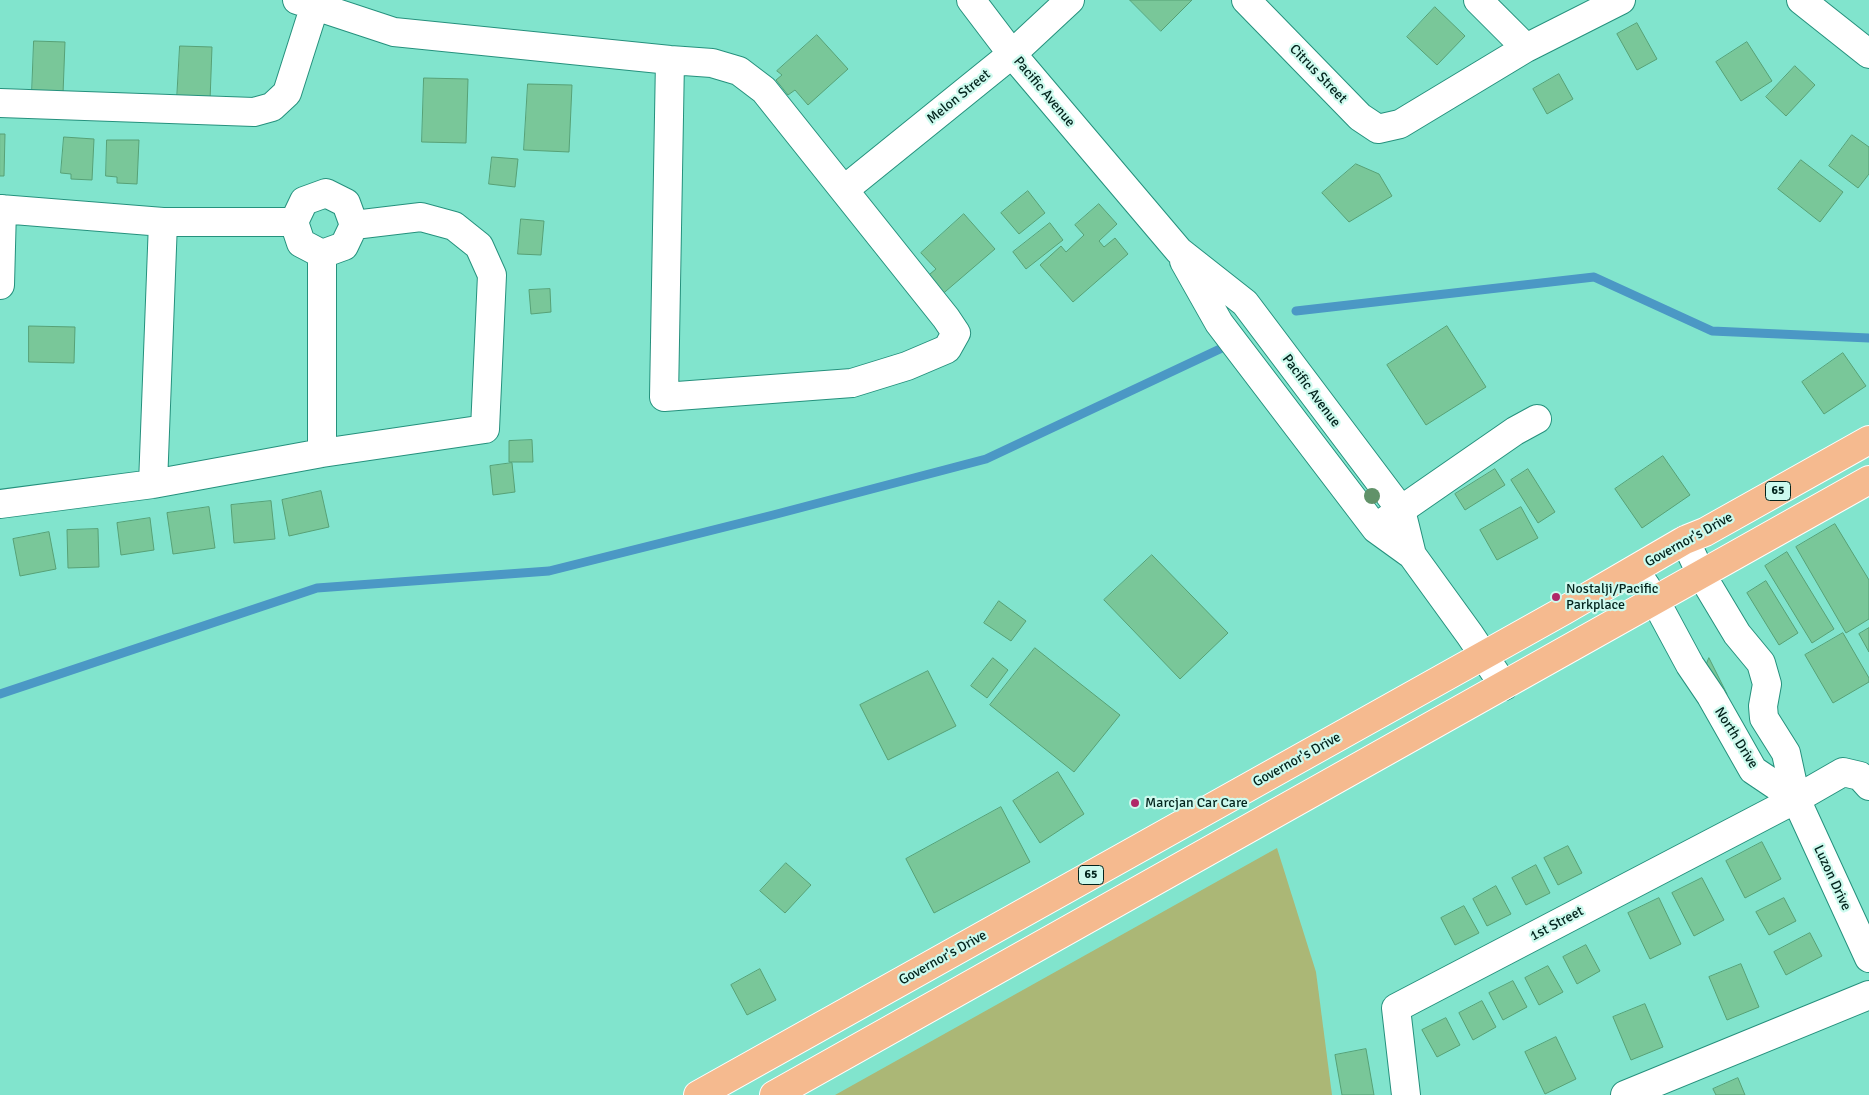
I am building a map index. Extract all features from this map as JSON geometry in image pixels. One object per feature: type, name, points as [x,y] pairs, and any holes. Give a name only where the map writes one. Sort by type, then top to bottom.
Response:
[{"type":"highway","name":"Governor's Drive","points":[[698,1095],[1484,655],[1685,540],[1705,532],[1869,440]]},
{"type":"highway","points":[[774,1095],[1869,480]]},
{"type":"street","name":"Pacific Avenue","points":[[971,0],[1012,54],[1179,251],[1245,303],[1401,510],[1412,555]]},
{"type":"street","name":"Melon Street","points":[[844,189],[1012,54],[1070,0]]},
{"type":"street","name":"Citrus Street","points":[[1246,0],[1360,117],[1378,129],[1400,124],[1526,48]]},
{"type":"street","points":[[1478,0],[1526,48],[1621,0]]},
{"type":"street","points":[[1801,0],[1869,54]]},
{"type":"street","points":[[0,103],[254,112],[272,107],[287,93],[306,3],[394,32],[712,63],[739,71],[764,90],[946,318],[956,333],[947,349],[907,366],[852,384],[664,397],[670,60]]},
{"type":"street","points":[[326,193],[346,203],[354,225],[344,246],[322,254],[301,244],[294,222],[304,201],[326,193]]},
{"type":"street","points":[[0,285],[1,209],[163,222],[294,222]]},
{"type":"street","points":[[0,504],[153,484],[322,453],[485,429],[492,275],[479,246],[454,226],[421,217],[354,225]]},
{"type":"street","points":[[153,484],[163,222]]},
{"type":"street","name":"Pacific Avenue","points":[[1179,251],[1219,324],[1376,528],[1412,555],[1504,686]]},
{"type":"street","points":[[322,254],[322,453]]},
{"type":"street","points":[[1249,362],[1274,342]]},
{"type":"street","points":[[1376,528],[1515,431],[1537,419]]},
{"type":"street","points":[[1338,481],[1364,461]]},
{"type":"street","points":[[1685,540],[1701,574],[1737,634],[1761,664],[1767,684],[1763,706],[1764,718],[1786,753],[1796,799],[1843,772],[1860,776],[1869,786]]},
{"type":"street","name":"North Drive","points":[[1635,570],[1655,600],[1690,665],[1711,696],[1753,770],[1796,799]]},
{"type":"street","name":"Luzon Drive","points":[[1796,799],[1869,958]]},
{"type":"street","name":"1st Street","points":[[1406,1095],[1396,1008],[1796,799]]},
{"type":"street","points":[[1625,1095],[1869,995]]},
{"type":"green space","points":[[1277,848],[1316,972],[1332,1095],[835,1095]]},
{"type":"building","points":[[1130,0],[1192,0],[1161,31]]},
{"type":"building","points":[[1435,7],[1465,36],[1437,65],[1407,37]]},
{"type":"building","points":[[1637,23],[1657,59],[1637,70],[1617,34]]},
{"type":"building","points":[[817,35],[848,69],[808,105],[795,90],[788,95],[776,80],[782,75],[777,71]]},
{"type":"building","points":[[34,41],[65,42],[63,94],[32,93]]},
{"type":"building","points":[[1747,42],[1772,81],[1741,101],[1716,62]]},
{"type":"building","points":[[180,46],[212,47],[210,101],[177,100]]},
{"type":"building","points":[[1795,66],[1815,85],[1786,116],[1766,97]]},
{"type":"building","points":[[1559,74],[1573,99],[1547,114],[1533,89]]},
{"type":"building","points":[[424,78],[468,79],[466,143],[422,142]]},
{"type":"building","points":[[528,84],[572,85],[569,152],[524,150]]},
{"type":"building","points":[[0,134],[5,134],[4,176],[0,176]]},
{"type":"building","points":[[1852,135],[1869,147],[1869,174],[1858,188],[1829,166]]},
{"type":"building","points":[[64,137],[94,139],[92,180],[71,179],[71,174],[61,173]]},
{"type":"building","points":[[107,140],[139,140],[137,184],[117,183],[117,177],[106,176]]},
{"type":"building","points":[[492,157],[518,159],[515,187],[489,184]]},
{"type":"building","points":[[1801,160],[1843,192],[1820,222],[1778,189]]},
{"type":"building","points":[[1356,164],[1379,174],[1392,196],[1349,222],[1322,193]]},
{"type":"building","points":[[1028,191],[1045,213],[1019,234],[1001,213]]},
{"type":"building","points":[[1099,204],[1117,224],[1099,241],[1104,247],[1115,238],[1128,254],[1073,302],[1040,265],[1061,246],[1066,252],[1084,235],[1075,225]]},
{"type":"building","points":[[964,214],[995,249],[939,297],[924,279],[936,269],[921,253]]},
{"type":"building","points":[[521,219],[544,221],[541,255],[518,254]]},
{"type":"building","points":[[1050,223],[1063,240],[1026,269],[1013,252]]},
{"type":"building","points":[[550,289],[551,312],[531,314],[529,290]]},
{"type":"building","points":[[29,326],[75,327],[74,363],[29,362]]},
{"type":"building","points":[[1447,326],[1486,387],[1426,425],[1387,365]]},
{"type":"building","points":[[1843,353],[1866,386],[1824,414],[1802,382]]},
{"type":"building","points":[[532,440],[533,462],[509,462],[509,441]]},
{"type":"building","points":[[1663,456],[1690,495],[1642,528],[1615,489]]},
{"type":"building","points":[[512,463],[515,492],[493,495],[490,466]]},
{"type":"building","points":[[1495,469],[1505,485],[1465,510],[1455,494]]},
{"type":"building","points":[[1528,469],[1555,512],[1538,523],[1511,480]]},
{"type":"building","points":[[321,491],[329,527],[289,536],[282,500]]},
{"type":"building","points":[[271,501],[275,539],[234,543],[231,505]]},
{"type":"building","points":[[209,507],[215,548],[173,554],[167,513]]},
{"type":"building","points":[[1521,507],[1538,538],[1497,560],[1480,530]]},
{"type":"building","points":[[150,518],[154,550],[121,555],[117,523]]},
{"type":"building","points":[[1835,524],[1869,580],[1869,619],[1846,633],[1796,547]]},
{"type":"building","points":[[98,529],[99,567],[68,568],[67,530]]},
{"type":"building","points":[[49,532],[56,569],[20,576],[13,539]]},
{"type":"building","points":[[1787,552],[1834,629],[1812,643],[1765,566]]},
{"type":"building","points":[[1152,555],[1228,633],[1180,679],[1104,600]]},
{"type":"building","points":[[1766,581],[1798,633],[1779,645],[1747,593]]},
{"type":"building","points":[[999,601],[1026,621],[1011,641],[984,623]]},
{"type":"building","points":[[1869,628],[1869,652],[1859,634]]},
{"type":"building","points":[[1843,633],[1869,678],[1869,682],[1833,703],[1805,655]]},
{"type":"building","points":[[1035,648],[1120,715],[1074,772],[990,705]]},
{"type":"building","points":[[993,658],[1008,670],[987,698],[971,686]]},
{"type":"building","points":[[1709,658],[1727,694],[1720,710],[1702,676]]},
{"type":"building","points":[[928,671],[956,726],[888,760],[860,705]]},
{"type":"building","points":[[1058,772],[1084,814],[1040,843],[1013,801]]},
{"type":"building","points":[[1001,807],[1030,862],[934,913],[906,859]]},
{"type":"building","points":[[1762,842],[1781,879],[1745,898],[1726,861]]},
{"type":"building","points":[[1568,846],[1582,873],[1558,885],[1544,858]]},
{"type":"building","points":[[786,863],[811,885],[785,913],[760,891]]},
{"type":"building","points":[[1536,865],[1550,893],[1526,905],[1512,878]]},
{"type":"building","points":[[1702,878],[1724,920],[1694,936],[1672,893]]},
{"type":"building","points":[[1496,886],[1511,914],[1487,926],[1473,899]]},
{"type":"building","points":[[1659,898],[1681,944],[1650,959],[1628,913]]},
{"type":"building","points":[[1784,898],[1796,921],[1769,935],[1756,912]]},
{"type":"building","points":[[1464,906],[1479,933],[1455,945],[1441,918]]},
{"type":"building","points":[[1810,933],[1822,956],[1786,975],[1774,952]]},
{"type":"building","points":[[1586,945],[1600,971],[1577,984],[1563,957]]},
{"type":"building","points":[[1741,964],[1759,1007],[1727,1020],[1709,977]]},
{"type":"building","points":[[1548,966],[1563,992],[1539,1005],[1525,978]]},
{"type":"building","points":[[760,969],[776,1000],[747,1015],[731,985]]},
{"type":"building","points":[[1513,981],[1527,1007],[1503,1020],[1489,993]]},
{"type":"building","points":[[1482,1001],[1496,1027],[1473,1040],[1459,1013]]},
{"type":"building","points":[[1645,1004],[1663,1047],[1631,1060],[1613,1017]]},
{"type":"building","points":[[1446,1018],[1460,1045],[1437,1057],[1422,1030]]},
{"type":"building","points":[[1556,1037],[1576,1079],[1545,1094],[1525,1052]]},
{"type":"building","points":[[1366,1049],[1374,1095],[1342,1095],[1335,1055]]},
{"type":"building","points":[[1738,1078],[1745,1095],[1716,1095],[1713,1089]]},
{"type":"waterway","points":[[1296,311],[1594,277],[1712,331],[1869,338]]},
{"type":"waterway","points":[[0,694],[317,588],[549,571],[986,459],[1222,348]]},
{"type":"place","name":"Nostalji/Pacific Parkplace","points":[[1556,597]]},
{"type":"place","name":"Marcjan Car Care","points":[[1135,803]]}]
